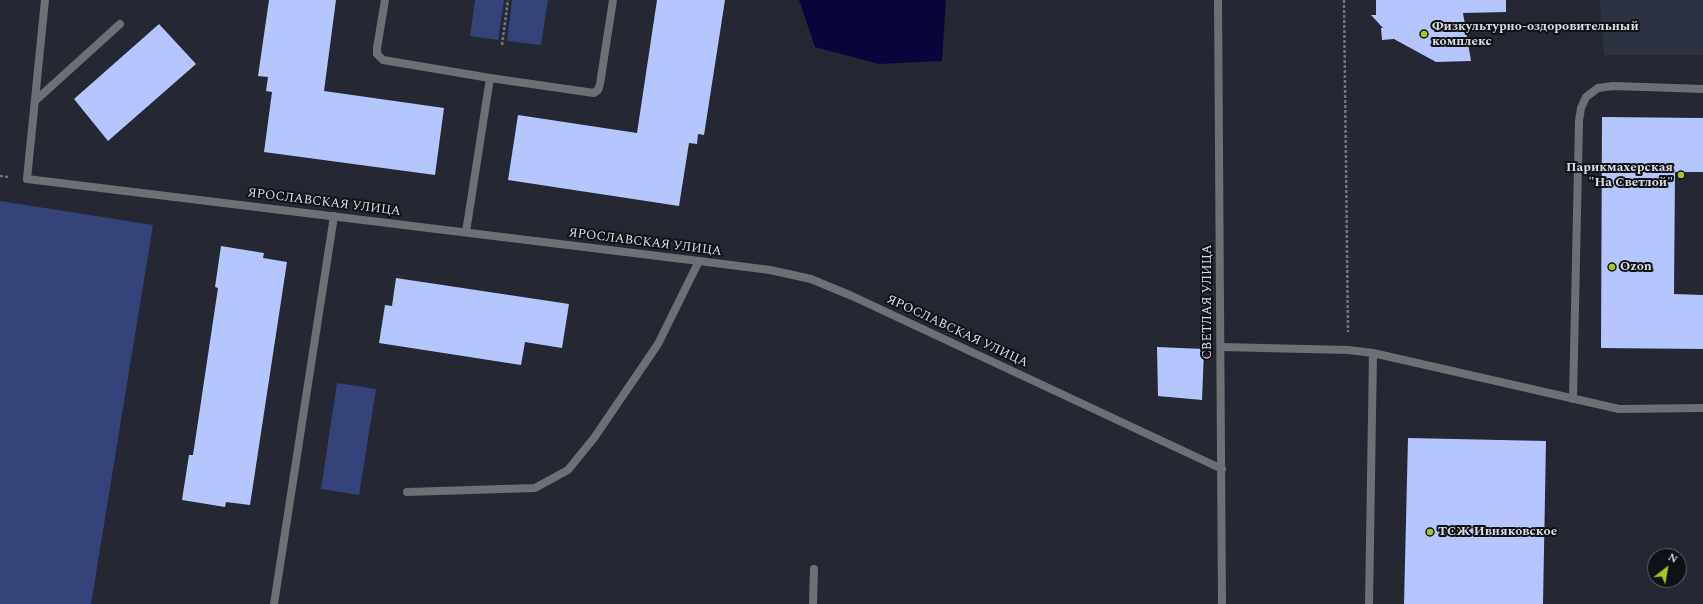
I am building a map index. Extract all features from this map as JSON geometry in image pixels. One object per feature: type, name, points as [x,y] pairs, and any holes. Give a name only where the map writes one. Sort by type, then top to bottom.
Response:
[{"type":"street","points":[[35,101],[45,0]]},
{"type":"street","points":[[385,0],[377,48],[377,54],[383,60],[490,78],[594,93],[598,90],[600,84],[613,0]]},
{"type":"street","name":"СВЕТЛАЯ УЛИЦА","points":[[1218,0],[1222,604]]},
{"type":"street","points":[[35,101],[120,24]]},
{"type":"street","points":[[466,232],[490,78]]},
{"type":"street","points":[[1573,399],[1579,121],[1581,108],[1586,97],[1598,88],[1613,86],[1703,89]]},
{"type":"street","name":"ЯРОСЛАВСКАЯ УЛИЦА","points":[[35,101],[27,179],[770,270],[818,282],[852,296],[1222,469]]},
{"type":"street","points":[[274,604],[334,216]]},
{"type":"street","points":[[408,492],[535,488],[568,470],[594,438],[658,344],[699,261]]},
{"type":"street","points":[[1221,347],[1373,352],[1619,409],[1703,408]]},
{"type":"street","points":[[1369,604],[1373,352]]},
{"type":"street","points":[[813,604],[814,569]]},
{"type":"path","points":[[502,45],[508,0]]},
{"type":"path","points":[[1344,0],[1348,350]]},
{"type":"shaded area","points":[[475,0],[504,0],[498,40],[470,36]]},
{"type":"shaded area","points":[[512,0],[548,0],[541,45],[507,41]]},
{"type":"shaded area","points":[[799,0],[946,0],[942,61],[879,64],[815,47]]},
{"type":"shaded area","points":[[1600,0],[1703,0],[1703,55],[1604,55]]},
{"type":"shaded area","points":[[0,201],[153,225],[91,604],[0,604]]},
{"type":"shaded area","points":[[337,383],[376,389],[359,495],[321,489]]},
{"type":"building","points":[[269,0],[336,0],[324,91],[444,108],[435,175],[264,152],[272,92],[266,91],[268,77],[258,76]]},
{"type":"building","points":[[657,0],[725,0],[704,135],[698,134],[697,144],[689,143],[679,206],[508,180],[518,115],[637,133]]},
{"type":"building","name":"Физкультурно-оздоровительный комплекс","points":[[1376,0],[1506,0],[1506,12],[1463,13],[1471,61],[1436,62],[1394,39],[1382,40],[1381,28],[1383,28],[1371,15],[1376,15]]},
{"type":"building","points":[[159,24],[196,64],[108,141],[74,99]]},
{"type":"building","points":[[1602,117],[1703,118],[1703,172],[1675,172],[1674,294],[1703,295],[1703,349],[1601,348]]},
{"type":"building","points":[[221,246],[264,253],[263,258],[287,262],[250,505],[226,502],[225,507],[182,500],[189,455],[193,455],[218,288],[215,287]]},
{"type":"building","points":[[396,278],[569,304],[562,348],[525,342],[521,365],[379,343],[385,305],[392,306]]},
{"type":"building","points":[[1157,347],[1204,349],[1202,400],[1158,396]]},
{"type":"building","points":[[1408,438],[1546,441],[1543,604],[1404,604]]},
{"type":"place","name":"Физкультурно-оздоровительный комплекс","points":[[1424,34]]},
{"type":"place","name":"Парикмахерская \"На Светлой\"","points":[[1681,175]]},
{"type":"place","name":"Ozon","points":[[1612,267]]},
{"type":"place","name":"ТСЖ Ивняковское","points":[[1430,532]]}]
